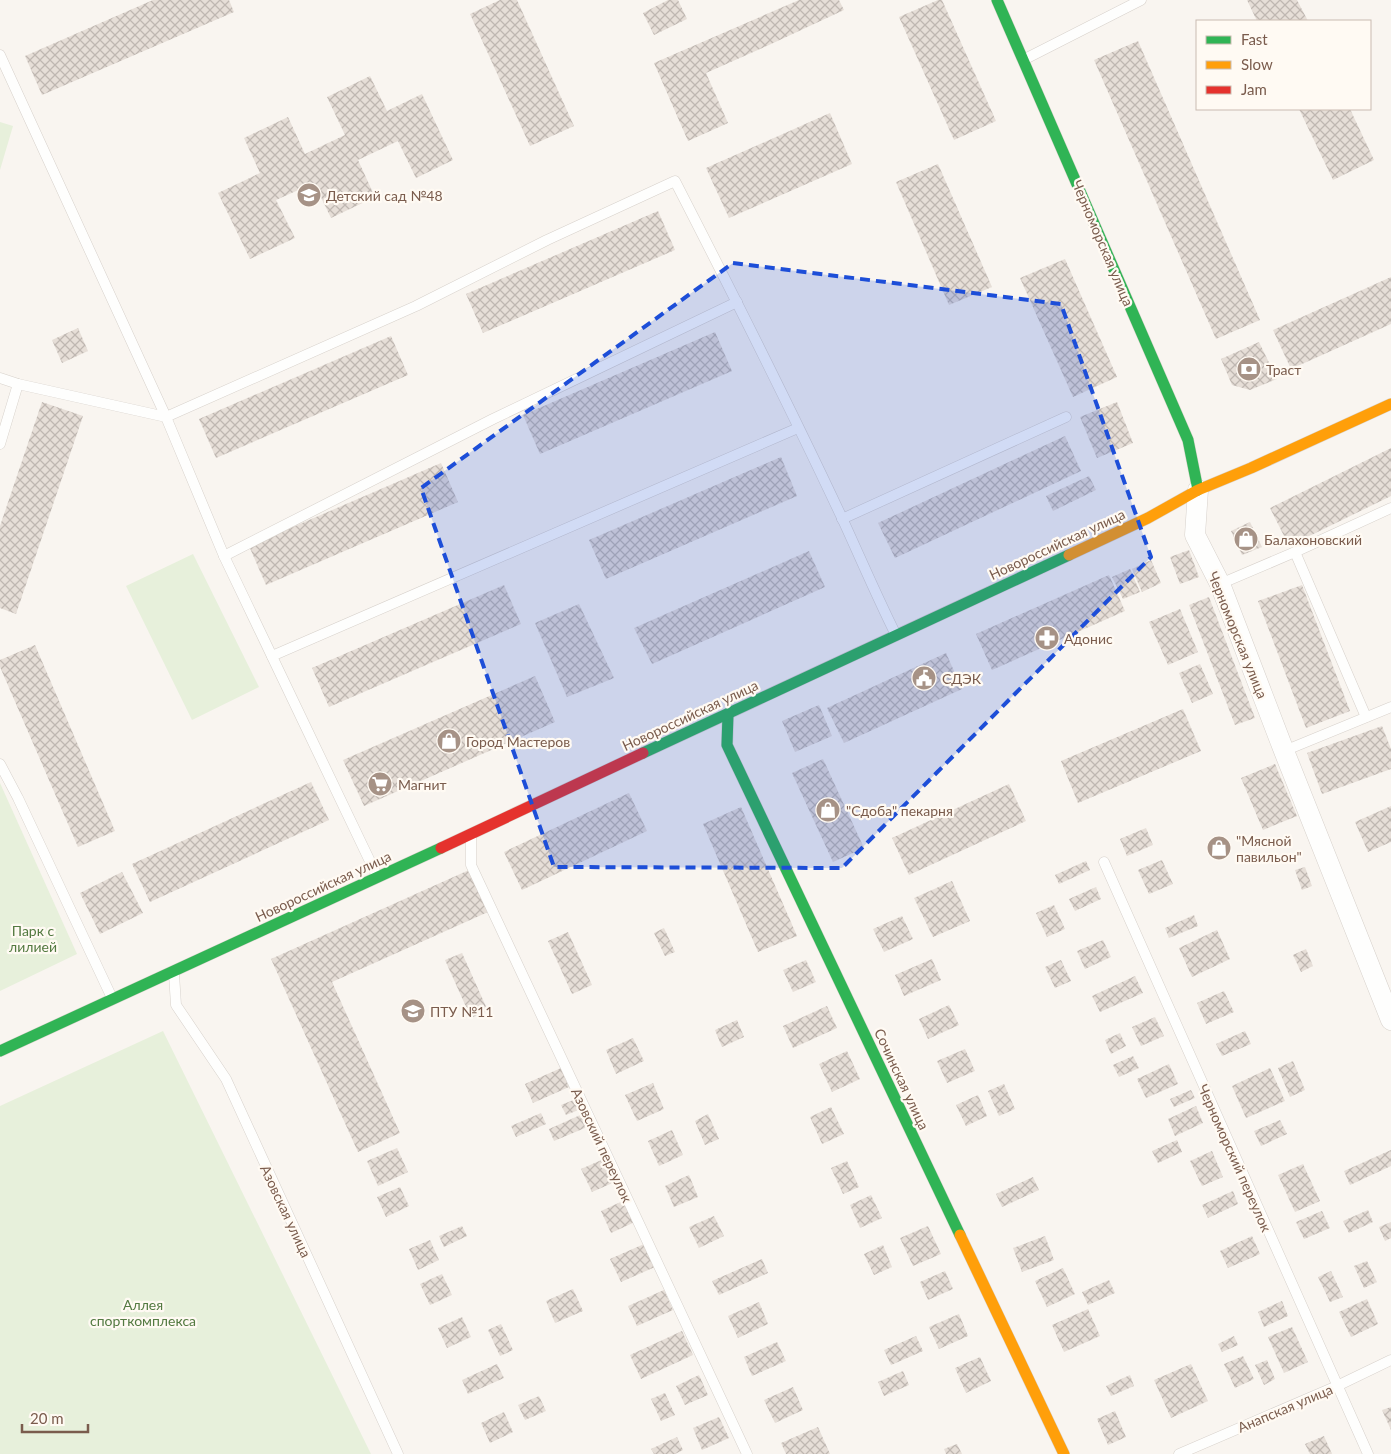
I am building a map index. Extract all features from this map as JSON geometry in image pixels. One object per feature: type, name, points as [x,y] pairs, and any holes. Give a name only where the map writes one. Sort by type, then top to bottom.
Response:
[{"type":"main road","name":"Черноморская улица","points":[[997,0],[1188,440],[1198,490]]},
{"type":"main road","name":"Новороссийская улица","points":[[0,1051],[897,636],[1148,518],[1198,490],[1391,404]]},
{"type":"main road","name":"Сочинская улица","points":[[728,714],[727,745],[1064,1454]]},
{"type":"street","name":"Черноморская улица","points":[[1198,490],[1195,535],[1220,584],[1391,1020]]},
{"type":"lane","points":[[1024,60],[1141,0]]},
{"type":"lane","points":[[0,55],[166,417],[224,556],[378,877]]},
{"type":"lane","points":[[0,378],[18,384],[166,417],[416,306],[547,240],[675,181],[737,302],[842,519],[879,602],[897,636]]},
{"type":"lane","points":[[224,556],[493,419],[737,302]]},
{"type":"lane","points":[[0,444],[18,384]]},
{"type":"lane","points":[[842,519],[1066,417]]},
{"type":"lane","points":[[272,656],[798,428]]},
{"type":"lane","points":[[1220,584],[1391,508]]},
{"type":"lane","points":[[1295,552],[1366,717]]},
{"type":"lane","points":[[1284,751],[1391,707]]},
{"type":"lane","points":[[0,764],[18,798],[112,998]]},
{"type":"lane","name":"Азовский переулок","points":[[471,832],[471,865],[747,1454]]},
{"type":"lane","name":"Черноморский переулок","points":[[1104,862],[1336,1386],[1368,1454]]},
{"type":"lane","name":"Азовская улица","points":[[173,971],[176,1004],[226,1079],[398,1454]]},
{"type":"lane","name":"Анапская улица","points":[[1179,1454],[1391,1360]]},
{"type":"highlighted area","points":[[733,263],[1061,304],[1151,557],[842,868],[554,867],[421,488]]},
{"type":"green space","points":[[0,122],[13,126],[0,170]]},
{"type":"green space","points":[[193,554],[259,687],[192,720],[126,586]]},
{"type":"green space","name":"Парк с лилией","points":[[0,783],[77,954],[0,991]]},
{"type":"green space","name":"Аллея спорткомплекса","points":[[163,1031],[371,1454],[0,1454],[0,1106]]},
{"type":"building","points":[[153,0],[229,0],[234,12],[42,95],[25,56]]},
{"type":"building","points":[[500,0],[517,0],[574,126],[530,146],[470,14]]},
{"type":"building","points":[[668,0],[678,0],[687,19],[654,35],[643,13]]},
{"type":"building","points":[[799,0],[839,0],[844,10],[706,73],[728,123],[688,141],[654,63]]},
{"type":"building","points":[[942,0],[996,121],[954,140],[899,17]]},
{"type":"building","points":[[1247,0],[1297,0],[1307,20],[1257,20]]},
{"type":"building","points":[[1138,41],[1260,320],[1216,339],[1094,60]]},
{"type":"building","points":[[370,76],[387,111],[422,94],[453,160],[416,178],[398,141],[358,160],[375,197],[331,218],[314,183],[276,200],[295,238],[250,259],[218,193],[260,173],[244,138],[288,117],[305,154],[345,135],[327,97]]},
{"type":"building","points":[[1299,110],[1350,110],[1374,160],[1333,180]]},
{"type":"building","points":[[830,113],[852,164],[729,218],[706,168]]},
{"type":"building","points":[[938,164],[992,287],[949,305],[896,182]]},
{"type":"building","points":[[658,211],[675,250],[483,333],[466,294]]},
{"type":"building","points":[[1065,259],[1117,377],[1073,397],[1020,278]]},
{"type":"building","points":[[1391,277],[1391,324],[1291,369],[1273,330]]},
{"type":"building","points":[[78,328],[88,351],[62,363],[52,340]]},
{"type":"building","points":[[715,332],[732,371],[540,454],[523,415]]},
{"type":"building","points":[[391,336],[408,375],[216,458],[199,419]]},
{"type":"building","name":"Траст","points":[[1259,342],[1277,379],[1250,390],[1232,385],[1221,359]]},
{"type":"building","points":[[42,402],[83,416],[16,614],[0,608],[0,526]]},
{"type":"building","points":[[1117,402],[1133,443],[1097,458],[1080,417]]},
{"type":"building","points":[[1065,436],[1081,471],[895,558],[878,523]]},
{"type":"building","points":[[1391,448],[1391,496],[1289,546],[1270,508]]},
{"type":"building","points":[[781,457],[797,496],[606,579],[589,540]]},
{"type":"building","points":[[441,463],[458,502],[266,585],[249,546]]},
{"type":"building","points":[[1089,476],[1096,490],[1053,511],[1046,496]]},
{"type":"building","name":"Балахоновский","points":[[1250,522],[1262,547],[1242,555],[1231,531]]},
{"type":"building","points":[[1189,550],[1199,577],[1180,584],[1170,557]]},
{"type":"building","points":[[809,551],[825,587],[652,664],[634,628]]},
{"type":"building","points":[[1151,560],[1161,583],[1142,592],[1132,569]]},
{"type":"building","points":[[1130,569],[1140,592],[1123,599],[1112,577]]},
{"type":"building","points":[[1109,575],[1125,611],[992,670],[976,634]]},
{"type":"building","points":[[504,585],[521,624],[329,707],[312,668]]},
{"type":"building","points":[[1302,585],[1350,711],[1306,728],[1258,601]]},
{"type":"building","points":[[1209,597],[1255,718],[1235,725],[1189,605]]},
{"type":"building","points":[[579,604],[614,678],[567,697],[535,623]]},
{"type":"building","points":[[1180,609],[1198,652],[1168,665],[1149,622]]},
{"type":"building","points":[[35,645],[115,831],[78,847],[0,667],[0,660]]},
{"type":"building","points":[[946,653],[962,689],[844,743],[827,708]]},
{"type":"building","points":[[1200,664],[1213,694],[1192,703],[1179,673]]},
{"type":"building","name":"Город Мастеров","points":[[535,676],[555,722],[364,806],[343,760]]},
{"type":"building","points":[[819,705],[832,736],[795,752],[782,721]]},
{"type":"building","points":[[1183,709],[1201,751],[1078,803],[1061,761]]},
{"type":"building","points":[[1382,726],[1391,749],[1391,769],[1322,794],[1307,753]]},
{"type":"building","name":"\"Сдоба\" пекарня","points":[[823,759],[864,848],[833,862],[792,773]]},
{"type":"building","points":[[1275,764],[1297,816],[1263,830],[1241,778]]},
{"type":"building","points":[[311,782],[329,820],[150,902],[132,864]]},
{"type":"building","points":[[1009,784],[1026,821],[909,875],[892,838]]},
{"type":"building","points":[[629,793],[647,831],[522,890],[504,852]]},
{"type":"building","points":[[1391,806],[1391,842],[1368,852],[1355,822]]},
{"type":"building","points":[[741,807],[797,936],[758,952],[703,824]]},
{"type":"building","points":[[1146,828],[1153,845],[1127,856],[1120,839]]},
{"type":"building","points":[[1162,860],[1173,884],[1149,894],[1138,870]]},
{"type":"building","points":[[1086,861],[1090,870],[1059,884],[1055,875]]},
{"type":"building","points":[[1305,867],[1312,886],[1302,890],[1295,870]]},
{"type":"building","points":[[469,870],[488,912],[332,982],[400,1133],[358,1152],[271,959]]},
{"type":"building","points":[[122,872],[143,913],[100,934],[80,893]]},
{"type":"building","points":[[952,881],[970,921],[933,937],[914,898]]},
{"type":"building","points":[[1096,887],[1101,899],[1075,911],[1069,899]]},
{"type":"building","points":[[1054,905],[1065,929],[1047,937],[1036,913]]},
{"type":"building","points":[[1194,915],[1198,926],[1169,938],[1165,928]]},
{"type":"building","points":[[902,916],[913,939],[884,952],[873,929]]},
{"type":"building","points":[[664,928],[675,952],[665,956],[654,933]]},
{"type":"building","points":[[1217,930],[1230,959],[1192,977],[1179,948]]},
{"type":"building","points":[[568,932],[592,985],[572,994],[548,941]]},
{"type":"building","points":[[1103,940],[1111,957],[1085,969],[1077,951]]},
{"type":"building","points":[[1306,949],[1313,966],[1301,972],[1293,955]]},
{"type":"building","points":[[462,953],[488,1011],[471,1018],[445,960]]},
{"type":"building","points":[[932,959],[941,980],[904,996],[895,975]]},
{"type":"building","points":[[806,960],[816,982],[793,992],[783,970]]},
{"type":"building","points":[[1061,960],[1071,981],[1055,988],[1045,967]]},
{"type":"building","points":[[1135,976],[1143,993],[1100,1012],[1092,996]]},
{"type":"building","points":[[1224,991],[1234,1012],[1206,1024],[1197,1003]]},
{"type":"building","points":[[949,1005],[959,1025],[928,1039],[919,1019]]},
{"type":"building","points":[[827,1006],[837,1028],[793,1048],[783,1026]]},
{"type":"building","points":[[1155,1017],[1164,1036],[1141,1046],[1132,1027]]},
{"type":"building","points":[[737,1020],[744,1037],[722,1047],[715,1030]]},
{"type":"building","points":[[1245,1031],[1251,1044],[1222,1056],[1216,1044]]},
{"type":"building","points":[[1120,1033],[1126,1046],[1111,1054],[1105,1040]]},
{"type":"building","points":[[633,1038],[644,1061],[616,1074],[606,1050]]},
{"type":"building","points":[[965,1049],[975,1071],[947,1083],[937,1061]]},
{"type":"building","points":[[847,1051],[860,1079],[832,1092],[819,1064]]},
{"type":"building","points":[[1133,1056],[1139,1068],[1119,1077],[1113,1065]]},
{"type":"building","points":[[1293,1061],[1305,1090],[1290,1097],[1278,1068]]},
{"type":"building","points":[[1169,1064],[1178,1084],[1146,1098],[1137,1079]]},
{"type":"building","points":[[561,1068],[569,1087],[533,1103],[525,1084]]},
{"type":"building","points":[[1270,1068],[1285,1101],[1246,1118],[1232,1086]]},
{"type":"building","points":[[653,1083],[664,1109],[637,1121],[625,1095]]},
{"type":"building","points":[[1004,1084],[1015,1109],[999,1116],[988,1091]]},
{"type":"building","points":[[1191,1090],[1195,1098],[1174,1107],[1170,1099]]},
{"type":"building","points":[[978,1095],[987,1116],[966,1126],[956,1105]]},
{"type":"building","points":[[576,1099],[581,1109],[566,1115],[561,1105]]},
{"type":"building","points":[[1196,1106],[1203,1123],[1175,1136],[1168,1119]]},
{"type":"building","points":[[831,1107],[844,1134],[822,1144],[810,1117]]},
{"type":"building","points":[[587,1112],[592,1125],[554,1141],[549,1129]]},
{"type":"building","points":[[541,1113],[546,1124],[516,1137],[511,1126]]},
{"type":"building","points":[[708,1114],[719,1139],[705,1145],[695,1121]]},
{"type":"building","points":[[1280,1120],[1287,1134],[1261,1146],[1254,1131]]},
{"type":"building","points":[[672,1130],[683,1155],[659,1166],[648,1141]]},
{"type":"building","points":[[1177,1140],[1182,1152],[1158,1163],[1152,1151]]},
{"type":"building","points":[[397,1148],[408,1172],[378,1186],[367,1161]]},
{"type":"building","points":[[1391,1150],[1391,1166],[1350,1185],[1344,1171]]},
{"type":"building","points":[[1212,1151],[1223,1177],[1202,1186],[1190,1161]]},
{"type":"building","points":[[606,1158],[617,1181],[592,1192],[581,1169]]},
{"type":"building","points":[[847,1161],[859,1187],[843,1194],[831,1168]]},
{"type":"building","points":[[1303,1164],[1320,1201],[1295,1212],[1278,1175]]},
{"type":"building","points":[[689,1175],[698,1197],[674,1207],[665,1186]]},
{"type":"building","points":[[1033,1177],[1039,1190],[1002,1207],[996,1194]]},
{"type":"building","points":[[400,1187],[409,1206],[386,1217],[377,1197]]},
{"type":"building","points":[[1233,1191],[1238,1204],[1208,1218],[1202,1205]]},
{"type":"building","points":[[871,1195],[882,1218],[860,1228],[850,1205]]},
{"type":"building","points":[[625,1200],[635,1222],[611,1233],[601,1211]]},
{"type":"building","points":[[1368,1210],[1373,1222],[1349,1233],[1343,1221]]},
{"type":"building","points":[[1322,1211],[1330,1228],[1304,1239],[1296,1222]]},
{"type":"building","points":[[714,1216],[724,1236],[699,1248],[689,1227]]},
{"type":"building","points":[[1391,1222],[1391,1238],[1385,1241],[1379,1227]]},
{"type":"building","points":[[462,1226],[467,1236],[444,1247],[439,1236]]},
{"type":"building","points":[[928,1226],[941,1254],[913,1266],[900,1238]]},
{"type":"building","points":[[1045,1236],[1054,1260],[1022,1272],[1013,1248]]},
{"type":"building","points":[[1252,1236],[1260,1254],[1228,1268],[1220,1251]]},
{"type":"building","points":[[430,1240],[439,1260],[418,1270],[409,1249]]},
{"type":"building","points":[[644,1244],[655,1267],[621,1282],[610,1259]]},
{"type":"building","points":[[883,1245],[892,1267],[874,1275],[864,1254]]},
{"type":"building","points":[[762,1259],[768,1273],[719,1295],[712,1281]]},
{"type":"building","points":[[1367,1261],[1377,1282],[1364,1288],[1354,1266]]},
{"type":"building","points":[[1063,1268],[1075,1294],[1047,1307],[1035,1281]]},
{"type":"building","points":[[945,1271],[953,1289],[928,1300],[920,1282]]},
{"type":"building","points":[[1331,1271],[1343,1297],[1330,1302],[1318,1277]]},
{"type":"building","points":[[442,1274],[452,1295],[430,1305],[420,1284]]},
{"type":"building","points":[[1109,1280],[1115,1293],[1088,1305],[1082,1292]]},
{"type":"building","points":[[573,1289],[583,1311],[555,1323],[546,1301]]},
{"type":"building","points":[[664,1290],[673,1310],[637,1326],[628,1306]]},
{"type":"building","points":[[1367,1299],[1378,1324],[1351,1337],[1339,1312]]},
{"type":"building","points":[[1282,1301],[1288,1316],[1264,1327],[1258,1312]]},
{"type":"building","points":[[759,1302],[768,1324],[738,1338],[728,1316]]},
{"type":"building","points":[[1088,1309],[1100,1336],[1064,1352],[1052,1325]]},
{"type":"building","points":[[959,1314],[968,1336],[939,1349],[929,1327]]},
{"type":"building","points":[[462,1317],[471,1337],[447,1348],[438,1328]]},
{"type":"building","points":[[501,1324],[513,1350],[500,1356],[488,1330]]},
{"type":"building","points":[[1292,1327],[1308,1362],[1284,1373],[1268,1337]]},
{"type":"building","points":[[682,1331],[693,1355],[641,1379],[630,1355]]},
{"type":"building","points":[[916,1336],[923,1351],[891,1365],[884,1350]]},
{"type":"building","points":[[1234,1336],[1238,1345],[1222,1352],[1218,1344]]},
{"type":"building","points":[[777,1342],[786,1361],[752,1376],[744,1357]]},
{"type":"building","points":[[1243,1356],[1254,1379],[1235,1388],[1224,1364]]},
{"type":"building","points":[[980,1357],[991,1381],[966,1393],[955,1368]]},
{"type":"building","points":[[1267,1360],[1275,1379],[1264,1385],[1255,1365]]},
{"type":"building","points":[[497,1364],[504,1378],[468,1394],[462,1380]]},
{"type":"building","points":[[1191,1364],[1208,1401],[1171,1418],[1154,1380]]},
{"type":"building","points":[[903,1371],[909,1385],[884,1396],[878,1382]]},
{"type":"building","points":[[699,1375],[708,1395],[685,1405],[676,1386]]},
{"type":"building","points":[[1130,1375],[1134,1386],[1111,1396],[1106,1386]]},
{"type":"building","points":[[793,1387],[803,1410],[775,1423],[764,1400]]},
{"type":"building","points":[[665,1393],[675,1415],[661,1421],[651,1399]]},
{"type":"building","points":[[539,1396],[546,1411],[525,1420],[518,1405]]},
{"type":"building","points":[[1391,1407],[1391,1430],[1382,1410]]},
{"type":"building","points":[[1115,1411],[1126,1437],[1108,1445],[1097,1419]]},
{"type":"building","points":[[504,1412],[513,1432],[490,1443],[481,1423]]},
{"type":"building","points":[[719,1417],[729,1438],[702,1450],[693,1428]]},
{"type":"building","points":[[818,1427],[830,1454],[786,1454],[781,1443]]},
{"type":"building","points":[[1324,1436],[1332,1454],[1310,1454],[1305,1444]]},
{"type":"building","points":[[677,1437],[683,1450],[675,1454],[654,1454],[651,1449]]},
{"type":"building","points":[[957,1444],[962,1454],[946,1454],[944,1449]]},
{"type":"traffic: fast","points":[[997,0],[1188,440],[1198,490]]},
{"type":"traffic: fast","points":[[643,753],[1069,555]]},
{"type":"traffic: fast","points":[[728,714],[727,745],[960,1235]]},
{"type":"traffic: fast","points":[[0,1051],[441,848]]},
{"type":"traffic: slow","points":[[1069,555],[1148,518],[1198,490],[1391,404]]},
{"type":"traffic: slow","points":[[960,1235],[1064,1454]]},
{"type":"traffic: jam","points":[[441,848],[643,753]]},
{"type":"place","name":"Детский сад №48","points":[[309,195]]},
{"type":"place","name":"Траст","points":[[1249,369]]},
{"type":"place","name":"Балахоновский","points":[[1246,539]]},
{"type":"place","name":"Адонис","points":[[1047,638]]},
{"type":"place","name":"СДЭК","points":[[924,678]]},
{"type":"place","name":"Город Мастеров","points":[[449,741]]},
{"type":"place","name":"Магнит","points":[[380,784]]},
{"type":"place","name":"\"Сдоба\" пекарня","points":[[828,810]]},
{"type":"place","name":"\"Мясной павильон\"","points":[[1219,848]]},
{"type":"place","name":"ПТУ №11","points":[[413,1011]]}]
